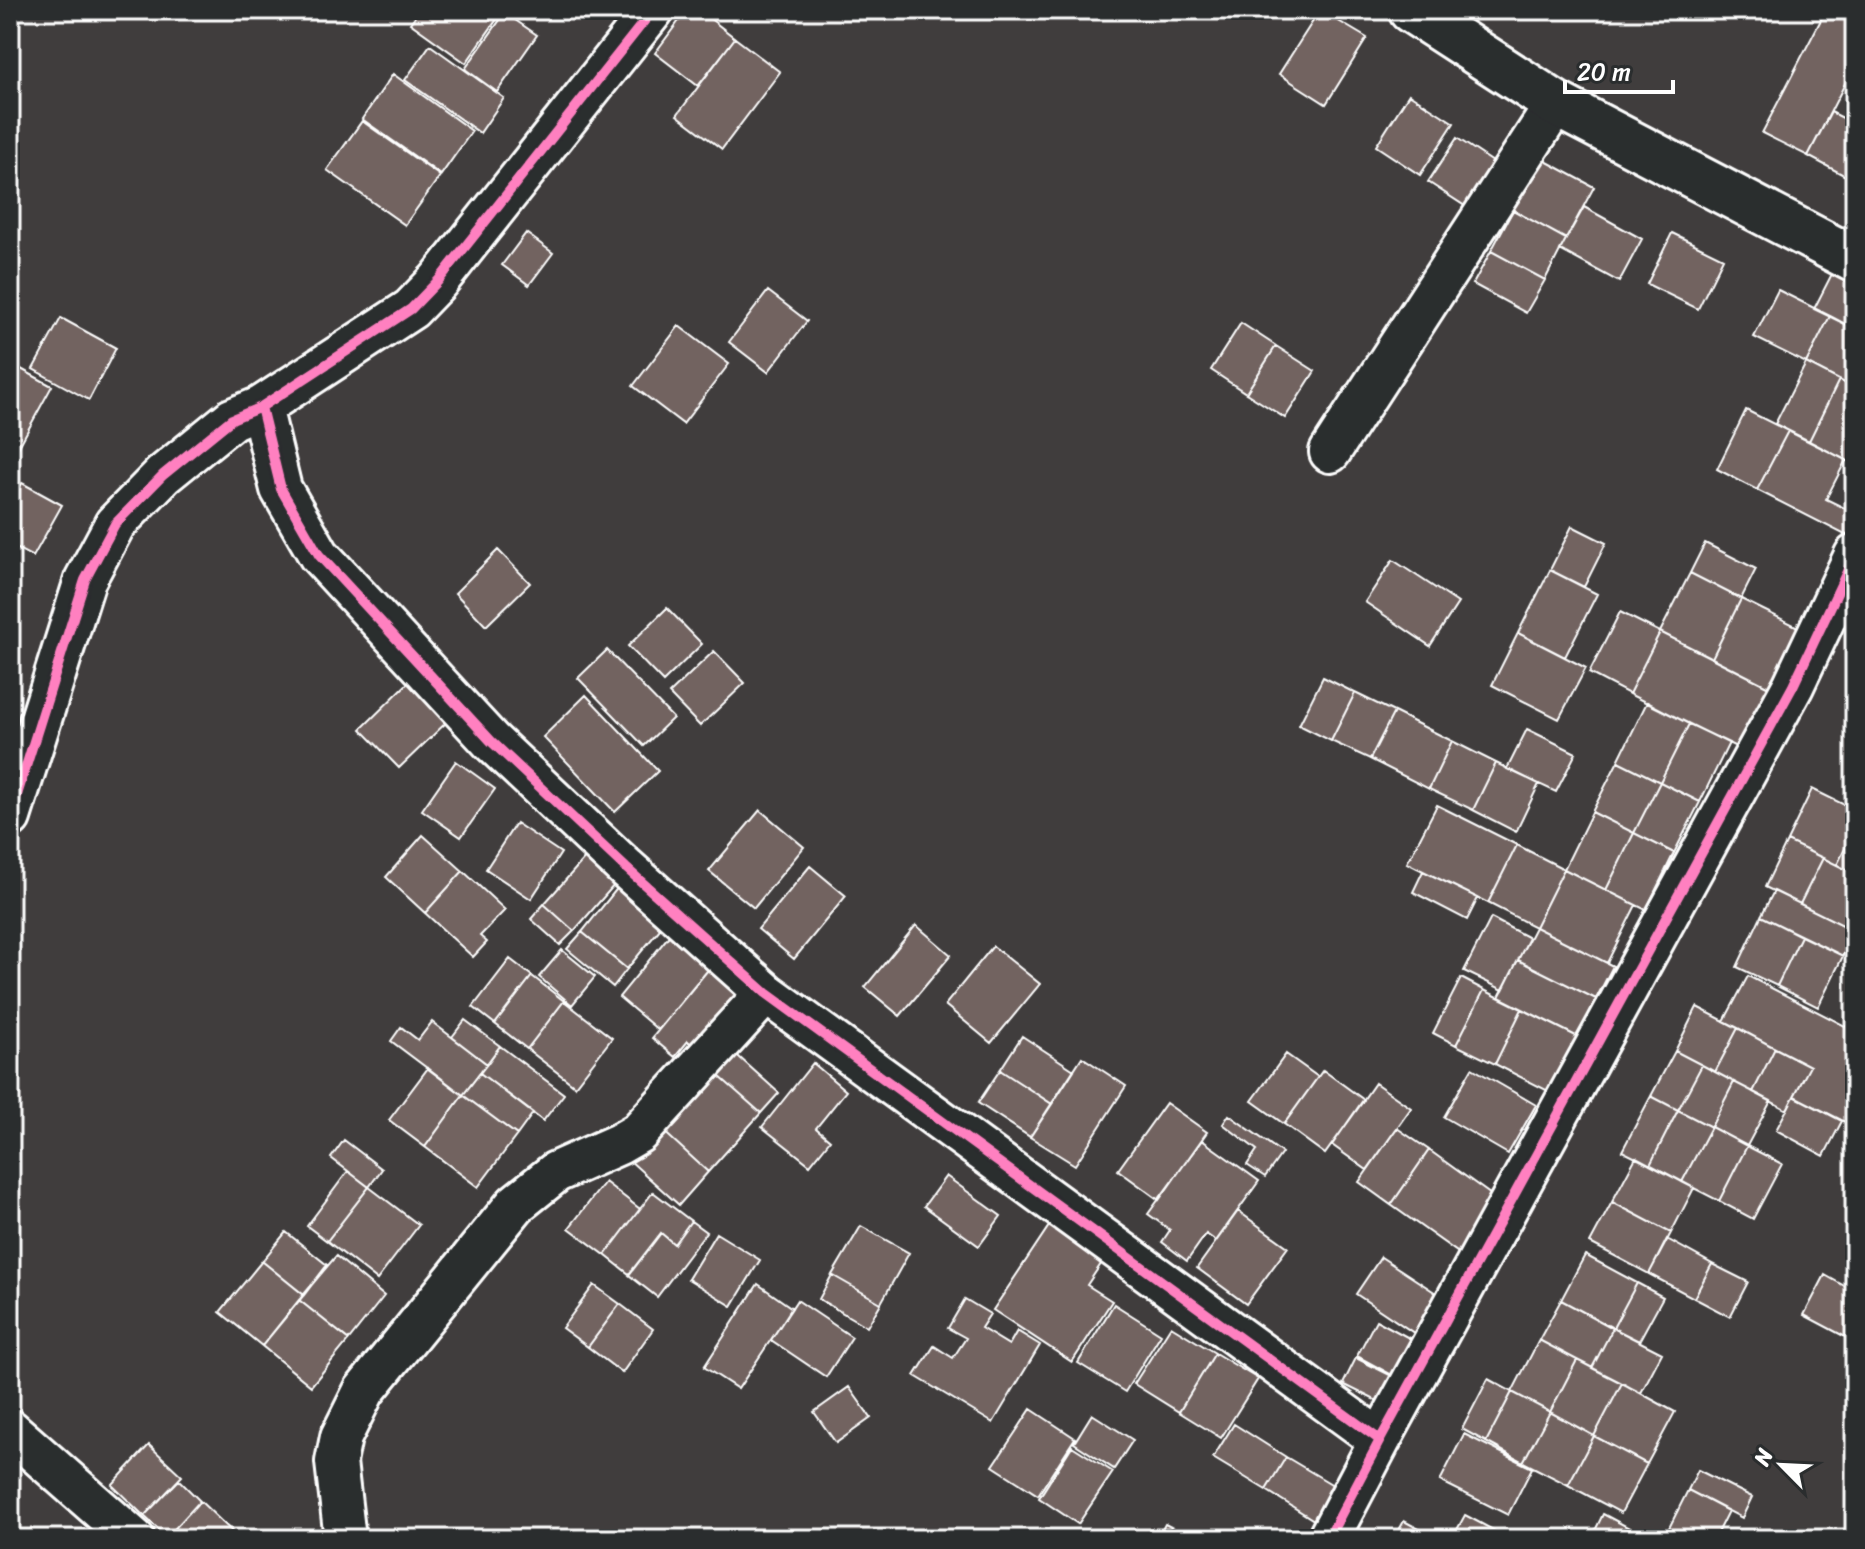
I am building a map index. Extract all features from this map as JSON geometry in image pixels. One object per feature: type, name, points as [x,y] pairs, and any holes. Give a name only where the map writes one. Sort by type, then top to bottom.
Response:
[{"type":"street","points":[[10,817],[85,580],[115,524],[163,475],[232,419],[261,407],[411,309],[438,281],[653,10]]},
{"type":"street","points":[[1411,10],[1556,104],[1855,260]]},
{"type":"street","points":[[1330,452],[1556,104]]},
{"type":"street","points":[[261,407],[281,489],[319,555],[491,741],[626,868],[766,993],[1380,1440]]},
{"type":"street","points":[[1328,1539],[1785,699],[1855,555]]},
{"type":"street","points":[[345,1539],[336,1462],[341,1437],[364,1391],[516,1204],[556,1172],[638,1133],[766,993]]},
{"type":"street","points":[[10,1430],[134,1539]]},
{"type":"building","points":[[420,10],[502,12],[466,63],[410,23]]},
{"type":"building","points":[[687,10],[699,10],[735,38],[698,86],[655,53]]},
{"type":"building","points":[[1320,10],[1367,38],[1326,104],[1279,74]]},
{"type":"building","points":[[1826,10],[1855,10],[1855,64],[1808,156],[1762,133]]},
{"type":"building","points":[[505,13],[537,35],[497,92],[465,69]]},
{"type":"building","points":[[735,38],[780,72],[722,149],[677,115]]},
{"type":"building","points":[[430,45],[504,98],[480,133],[405,80]]},
{"type":"building","points":[[393,74],[472,131],[441,175],[362,119]]},
{"type":"building","points":[[1409,94],[1454,123],[1420,175],[1376,146]]},
{"type":"building","points":[[1831,112],[1855,124],[1855,181],[1808,156]]},
{"type":"building","points":[[362,121],[440,176],[405,225],[327,170]]},
{"type":"building","points":[[1457,138],[1493,162],[1465,206],[1428,182]]},
{"type":"building","points":[[1540,158],[1594,187],[1566,239],[1513,210]]},
{"type":"building","points":[[1584,207],[1642,239],[1619,282],[1560,250]]},
{"type":"building","points":[[1513,210],[1566,239],[1545,280],[1491,251]]},
{"type":"building","points":[[526,233],[553,253],[529,285],[502,265]]},
{"type":"building","points":[[1672,233],[1723,258],[1698,309],[1647,284]]},
{"type":"building","points":[[1491,251],[1545,280],[1526,313],[1473,284]]},
{"type":"building","points":[[1837,264],[1855,273],[1855,329],[1814,309]]},
{"type":"building","points":[[1778,290],[1830,316],[1806,363],[1754,337]]},
{"type":"building","points":[[768,291],[807,321],[768,372],[729,342]]},
{"type":"building","points":[[1830,316],[1855,329],[1855,376],[1850,386],[1806,363]]},
{"type":"building","points":[[61,318],[116,348],[89,400],[33,369]]},
{"type":"building","points":[[1241,323],[1276,346],[1246,393],[1211,370]]},
{"type":"building","points":[[679,326],[729,364],[683,424],[633,386]]},
{"type":"building","points":[[1276,346],[1315,371],[1285,418],[1246,393]]},
{"type":"building","points":[[10,363],[52,386],[11,461],[10,460]]},
{"type":"building","points":[[1806,363],[1839,380],[1809,441],[1775,424]]},
{"type":"building","points":[[1839,380],[1855,388],[1855,465],[1809,441]]},
{"type":"building","points":[[1746,410],[1788,431],[1757,490],[1717,469]]},
{"type":"building","points":[[1788,431],[1846,460],[1826,499],[1855,513],[1853,539],[1757,490]]},
{"type":"building","points":[[22,483],[62,505],[33,557],[10,545],[10,505]]},
{"type":"building","points":[[1572,526],[1606,543],[1584,587],[1550,570]]},
{"type":"building","points":[[1705,543],[1756,569],[1741,599],[1690,573]]},
{"type":"building","points":[[498,550],[530,583],[486,626],[455,593]]},
{"type":"building","points":[[1393,560],[1458,603],[1430,646],[1365,602]]},
{"type":"building","points":[[1550,570],[1597,594],[1565,657],[1518,633]]},
{"type":"building","points":[[1690,573],[1741,599],[1712,658],[1660,632]]},
{"type":"building","points":[[1741,599],[1798,627],[1769,687],[1712,658]]},
{"type":"building","points":[[667,608],[702,644],[663,682],[628,646]]},
{"type":"building","points":[[1620,612],[1660,632],[1629,694],[1589,673]]},
{"type":"building","points":[[1660,632],[1769,687],[1738,748],[1629,694]]},
{"type":"building","points":[[1518,633],[1586,668],[1559,719],[1492,685]]},
{"type":"building","points":[[607,650],[673,718],[644,746],[578,678]]},
{"type":"building","points":[[714,651],[745,683],[700,726],[669,694]]},
{"type":"building","points":[[1323,677],[1355,693],[1331,741],[1299,725]]},
{"type":"building","points":[[413,678],[451,718],[399,768],[361,729]]},
{"type":"building","points":[[1355,693],[1394,712],[1370,759],[1331,741]]},
{"type":"building","points":[[586,695],[658,771],[615,812],[543,737]]},
{"type":"building","points":[[1647,702],[1689,724],[1660,782],[1618,761]]},
{"type":"building","points":[[1394,712],[1452,741],[1429,789],[1370,759]]},
{"type":"building","points":[[1689,724],[1729,743],[1700,802],[1660,782]]},
{"type":"building","points":[[1527,729],[1576,753],[1556,792],[1507,769]]},
{"type":"building","points":[[1452,741],[1496,763],[1473,810],[1429,789]]},
{"type":"building","points":[[456,761],[495,789],[461,837],[422,810]]},
{"type":"building","points":[[1618,761],[1660,782],[1634,833],[1592,812]]},
{"type":"building","points":[[1496,763],[1539,784],[1516,832],[1473,810]]},
{"type":"building","points":[[1660,782],[1700,802],[1674,853],[1634,833]]},
{"type":"building","points":[[1812,789],[1855,810],[1855,828],[1837,865],[1787,841]]},
{"type":"building","points":[[1437,805],[1517,845],[1488,903],[1407,863]]},
{"type":"building","points":[[760,810],[804,847],[754,908],[709,871]]},
{"type":"building","points":[[1592,812],[1634,833],[1606,890],[1564,869]]},
{"type":"building","points":[[516,823],[561,853],[531,899],[486,869]]},
{"type":"building","points":[[1855,828],[1855,874],[1837,865]]},
{"type":"building","points":[[1634,833],[1674,853],[1646,910],[1606,890]]},
{"type":"building","points":[[423,835],[463,871],[425,913],[386,877]]},
{"type":"building","points":[[1787,841],[1823,858],[1800,904],[1765,887]]},
{"type":"building","points":[[1517,845],[1564,869],[1535,927],[1488,903]]},
{"type":"building","points":[[586,857],[615,884],[574,931],[544,904]]},
{"type":"building","points":[[1823,858],[1855,874],[1855,931],[1800,904]]},
{"type":"building","points":[[810,866],[846,896],[794,959],[758,929]]},
{"type":"building","points":[[1564,869],[1636,905],[1607,963],[1535,927]]},
{"type":"building","points":[[463,871],[505,910],[480,936],[487,942],[473,957],[425,913]]},
{"type":"building","points":[[1423,871],[1478,898],[1467,920],[1413,892]]},
{"type":"building","points":[[619,886],[665,923],[627,969],[582,932]]},
{"type":"building","points":[[1774,891],[1855,931],[1843,956],[1761,916]]},
{"type":"building","points":[[544,904],[574,931],[560,945],[531,919]]},
{"type":"building","points":[[1761,916],[1801,936],[1777,986],[1737,967]]},
{"type":"building","points":[[1491,918],[1529,938],[1503,990],[1464,971]]},
{"type":"building","points":[[916,925],[951,955],[900,1016],[865,987]]},
{"type":"building","points":[[1535,927],[1613,966],[1596,999],[1518,960]]},
{"type":"building","points":[[582,932],[627,969],[613,987],[567,949]]},
{"type":"building","points":[[672,932],[712,965],[658,1030],[619,997]]},
{"type":"building","points":[[1801,936],[1843,956],[1818,1007],[1777,986]]},
{"type":"building","points":[[993,946],[1040,984],[991,1043],[945,1005]]},
{"type":"building","points":[[562,950],[595,977],[572,1005],[539,977]]},
{"type":"building","points":[[510,959],[532,976],[495,1024],[473,1007]]},
{"type":"building","points":[[1518,960],[1596,999],[1578,1037],[1499,997]]},
{"type":"building","points":[[712,965],[747,994],[700,1052],[688,1041],[675,1057],[652,1038]]},
{"type":"building","points":[[532,976],[564,1001],[527,1049],[495,1024]]},
{"type":"building","points":[[1748,976],[1855,1031],[1855,1127],[1794,1096],[1810,1066],[1724,1021]]},
{"type":"building","points":[[1461,978],[1484,990],[1456,1045],[1433,1033]]},
{"type":"building","points":[[1484,990],[1522,1009],[1495,1064],[1456,1045]]},
{"type":"building","points":[[564,1001],[612,1038],[575,1086],[527,1049]]},
{"type":"building","points":[[1697,1007],[1738,1028],[1715,1072],[1675,1051]]},
{"type":"building","points":[[1522,1009],[1578,1037],[1550,1092],[1495,1064]]},
{"type":"building","points":[[465,1020],[500,1046],[487,1064],[452,1037]]},
{"type":"building","points":[[432,1022],[487,1064],[463,1095],[391,1041],[401,1027],[418,1040]]},
{"type":"building","points":[[1738,1028],[1775,1048],[1753,1092],[1715,1072]]},
{"type":"building","points":[[1022,1036],[1074,1070],[1052,1104],[1000,1070]]},
{"type":"building","points":[[500,1046],[564,1094],[543,1121],[480,1073]]},
{"type":"building","points":[[729,1048],[779,1093],[761,1113],[711,1069]]},
{"type":"building","points":[[1775,1048],[1810,1066],[1787,1110],[1753,1092]]},
{"type":"building","points":[[1675,1051],[1702,1065],[1678,1110],[1651,1096]]},
{"type":"building","points":[[1286,1054],[1318,1077],[1284,1124],[1252,1101]]},
{"type":"building","points":[[1082,1057],[1126,1086],[1075,1165],[1030,1137]]},
{"type":"building","points":[[813,1063],[846,1091],[816,1128],[830,1140],[810,1165],[762,1127]]},
{"type":"building","points":[[1702,1065],[1734,1082],[1711,1127],[1678,1110]]},
{"type":"building","points":[[428,1068],[463,1095],[425,1147],[389,1120]]},
{"type":"building","points":[[1472,1068],[1536,1105],[1508,1154],[1444,1117]]},
{"type":"building","points":[[711,1069],[761,1113],[708,1172],[659,1127]]},
{"type":"building","points":[[1000,1070],[1052,1104],[1030,1137],[978,1103]]},
{"type":"building","points":[[1323,1070],[1364,1100],[1325,1154],[1284,1124]]},
{"type":"building","points":[[480,1073],[533,1113],[517,1135],[463,1095]]},
{"type":"building","points":[[1734,1082],[1771,1101],[1747,1146],[1711,1127]]},
{"type":"building","points":[[1375,1083],[1411,1108],[1367,1170],[1332,1145]]},
{"type":"building","points":[[463,1095],[517,1135],[478,1187],[425,1147]]},
{"type":"building","points":[[1651,1096],[1678,1110],[1650,1165],[1622,1151]]},
{"type":"building","points":[[1794,1096],[1842,1121],[1824,1156],[1776,1130]]},
{"type":"building","points":[[1166,1103],[1207,1132],[1159,1200],[1118,1170]]},
{"type":"building","points":[[1678,1110],[1711,1127],[1682,1182],[1650,1165]]},
{"type":"building","points":[[1229,1115],[1282,1153],[1265,1177],[1247,1165],[1257,1150],[1223,1124]]},
{"type":"building","points":[[659,1127],[708,1172],[679,1205],[629,1160]]},
{"type":"building","points":[[1711,1127],[1747,1146],[1719,1201],[1682,1182]]},
{"type":"building","points":[[1397,1128],[1429,1150],[1391,1205],[1359,1182]]},
{"type":"building","points":[[344,1140],[382,1169],[369,1187],[331,1158]]},
{"type":"building","points":[[1202,1140],[1259,1181],[1216,1241],[1206,1234],[1187,1261],[1162,1242],[1170,1230],[1148,1214]]},
{"type":"building","points":[[1747,1146],[1782,1164],[1753,1219],[1719,1201]]},
{"type":"building","points":[[1429,1150],[1505,1205],[1467,1259],[1391,1205]]},
{"type":"building","points":[[1636,1157],[1694,1188],[1671,1233],[1612,1202]]},
{"type":"building","points":[[348,1171],[369,1187],[327,1241],[307,1226]]},
{"type":"building","points":[[946,1176],[1001,1216],[979,1246],[924,1206]]},
{"type":"building","points":[[605,1182],[640,1209],[605,1255],[569,1228]]},
{"type":"building","points":[[369,1187],[419,1225],[377,1280],[327,1241]]},
{"type":"building","points":[[653,1192],[691,1221],[674,1244],[661,1233],[629,1274],[605,1255]]},
{"type":"building","points":[[1612,1202],[1671,1233],[1649,1274],[1590,1243]]},
{"type":"building","points":[[1238,1211],[1288,1247],[1246,1304],[1197,1268]]},
{"type":"building","points":[[691,1221],[706,1232],[657,1297],[629,1275],[661,1233],[674,1244]]},
{"type":"building","points":[[861,1226],[909,1253],[881,1303],[832,1275]]},
{"type":"building","points":[[1049,1226],[1103,1261],[1087,1285],[1112,1301],[1072,1362],[993,1310]]},
{"type":"building","points":[[286,1232],[327,1265],[304,1295],[262,1261]]},
{"type":"building","points":[[716,1233],[760,1260],[732,1306],[688,1279]]},
{"type":"building","points":[[1667,1239],[1712,1264],[1694,1298],[1649,1274]]},
{"type":"building","points":[[1585,1255],[1637,1283],[1613,1328],[1561,1300]]},
{"type":"building","points":[[336,1256],[384,1296],[349,1340],[299,1300]]},
{"type":"building","points":[[1381,1257],[1439,1295],[1414,1333],[1356,1294]]},
{"type":"building","points":[[262,1261],[304,1295],[262,1346],[220,1312]]},
{"type":"building","points":[[1712,1264],[1748,1282],[1730,1317],[1694,1298]]},
{"type":"building","points":[[832,1275],[881,1303],[867,1327],[819,1299]]},
{"type":"building","points":[[1825,1275],[1855,1292],[1855,1342],[1804,1315]]},
{"type":"building","points":[[1637,1283],[1663,1297],[1639,1341],[1613,1328]]},
{"type":"building","points":[[758,1284],[792,1308],[738,1389],[704,1367]]},
{"type":"building","points":[[594,1285],[620,1304],[588,1347],[562,1328]]},
{"type":"building","points":[[965,1299],[990,1314],[981,1328],[1009,1345],[1017,1331],[1040,1345],[993,1423],[915,1376],[934,1346],[953,1358],[966,1338],[948,1328]]},
{"type":"building","points":[[299,1300],[349,1340],[311,1386],[262,1346]]},
{"type":"building","points":[[797,1300],[852,1337],[826,1377],[771,1340]]},
{"type":"building","points":[[1561,1300],[1613,1328],[1592,1368],[1539,1340]]},
{"type":"building","points":[[620,1304],[653,1329],[622,1373],[588,1347]]},
{"type":"building","points":[[1114,1304],[1161,1334],[1125,1392],[1078,1363]]},
{"type":"building","points":[[1376,1320],[1420,1344],[1401,1380],[1357,1356]]},
{"type":"building","points":[[1171,1326],[1215,1353],[1179,1412],[1134,1384]]},
{"type":"building","points":[[1613,1328],[1662,1353],[1641,1393],[1592,1368]]},
{"type":"building","points":[[1539,1340],[1577,1360],[1550,1412],[1512,1392]]},
{"type":"building","points":[[1215,1353],[1258,1379],[1221,1438],[1179,1412]]},
{"type":"building","points":[[1356,1358],[1392,1376],[1385,1405],[1343,1384]]},
{"type":"building","points":[[1577,1360],[1622,1383],[1594,1436],[1550,1412]]},
{"type":"building","points":[[1488,1379],[1512,1392],[1486,1442],[1462,1429]]},
{"type":"building","points":[[1622,1383],[1675,1412],[1647,1464],[1594,1436]]},
{"type":"building","points":[[849,1387],[871,1418],[836,1443],[814,1412]]},
{"type":"building","points":[[1512,1392],[1550,1412],[1523,1462],[1486,1442]]},
{"type":"building","points":[[1031,1409],[1075,1438],[1038,1495],[993,1466]]},
{"type":"building","points":[[1550,1412],[1594,1436],[1568,1485],[1523,1462]]},
{"type":"building","points":[[1092,1414],[1133,1440],[1114,1469],[1074,1443]]},
{"type":"building","points":[[1234,1424],[1286,1457],[1266,1490],[1213,1458]]},
{"type":"building","points":[[1464,1434],[1532,1468],[1508,1515],[1440,1481]]},
{"type":"building","points":[[1594,1436],[1647,1464],[1621,1513],[1568,1485]]},
{"type":"building","points":[[149,1445],[182,1476],[144,1516],[112,1485]]},
{"type":"building","points":[[1072,1446],[1113,1472],[1078,1524],[1039,1498]]},
{"type":"building","points":[[1286,1457],[1343,1491],[1322,1525],[1266,1490]]},
{"type":"building","points":[[1698,1470],[1752,1497],[1742,1518],[1688,1490]]},
{"type":"building","points":[[179,1480],[200,1501],[167,1537],[144,1516]]},
{"type":"building","points":[[1688,1490],[1728,1511],[1714,1539],[1664,1538]]},
{"type":"building","points":[[200,1501],[240,1539],[169,1539],[167,1537]]},
{"type":"building","points":[[1603,1514],[1650,1539],[1591,1539]]},
{"type":"building","points":[[1465,1515],[1510,1539],[1452,1539]]},
{"type":"building","points":[[1404,1521],[1438,1539],[1394,1539]]},
{"type":"building","points":[[1165,1524],[1194,1539],[1157,1539]]},
{"type":"cycle path","points":[[10,817],[85,580],[115,524],[163,475],[232,419],[261,407],[411,309],[438,281],[653,10]]},
{"type":"cycle path","points":[[261,407],[281,489],[319,555],[491,741],[626,868],[766,993],[1380,1440]]},
{"type":"cycle path","points":[[1328,1539],[1793,686],[1855,555]]}]
